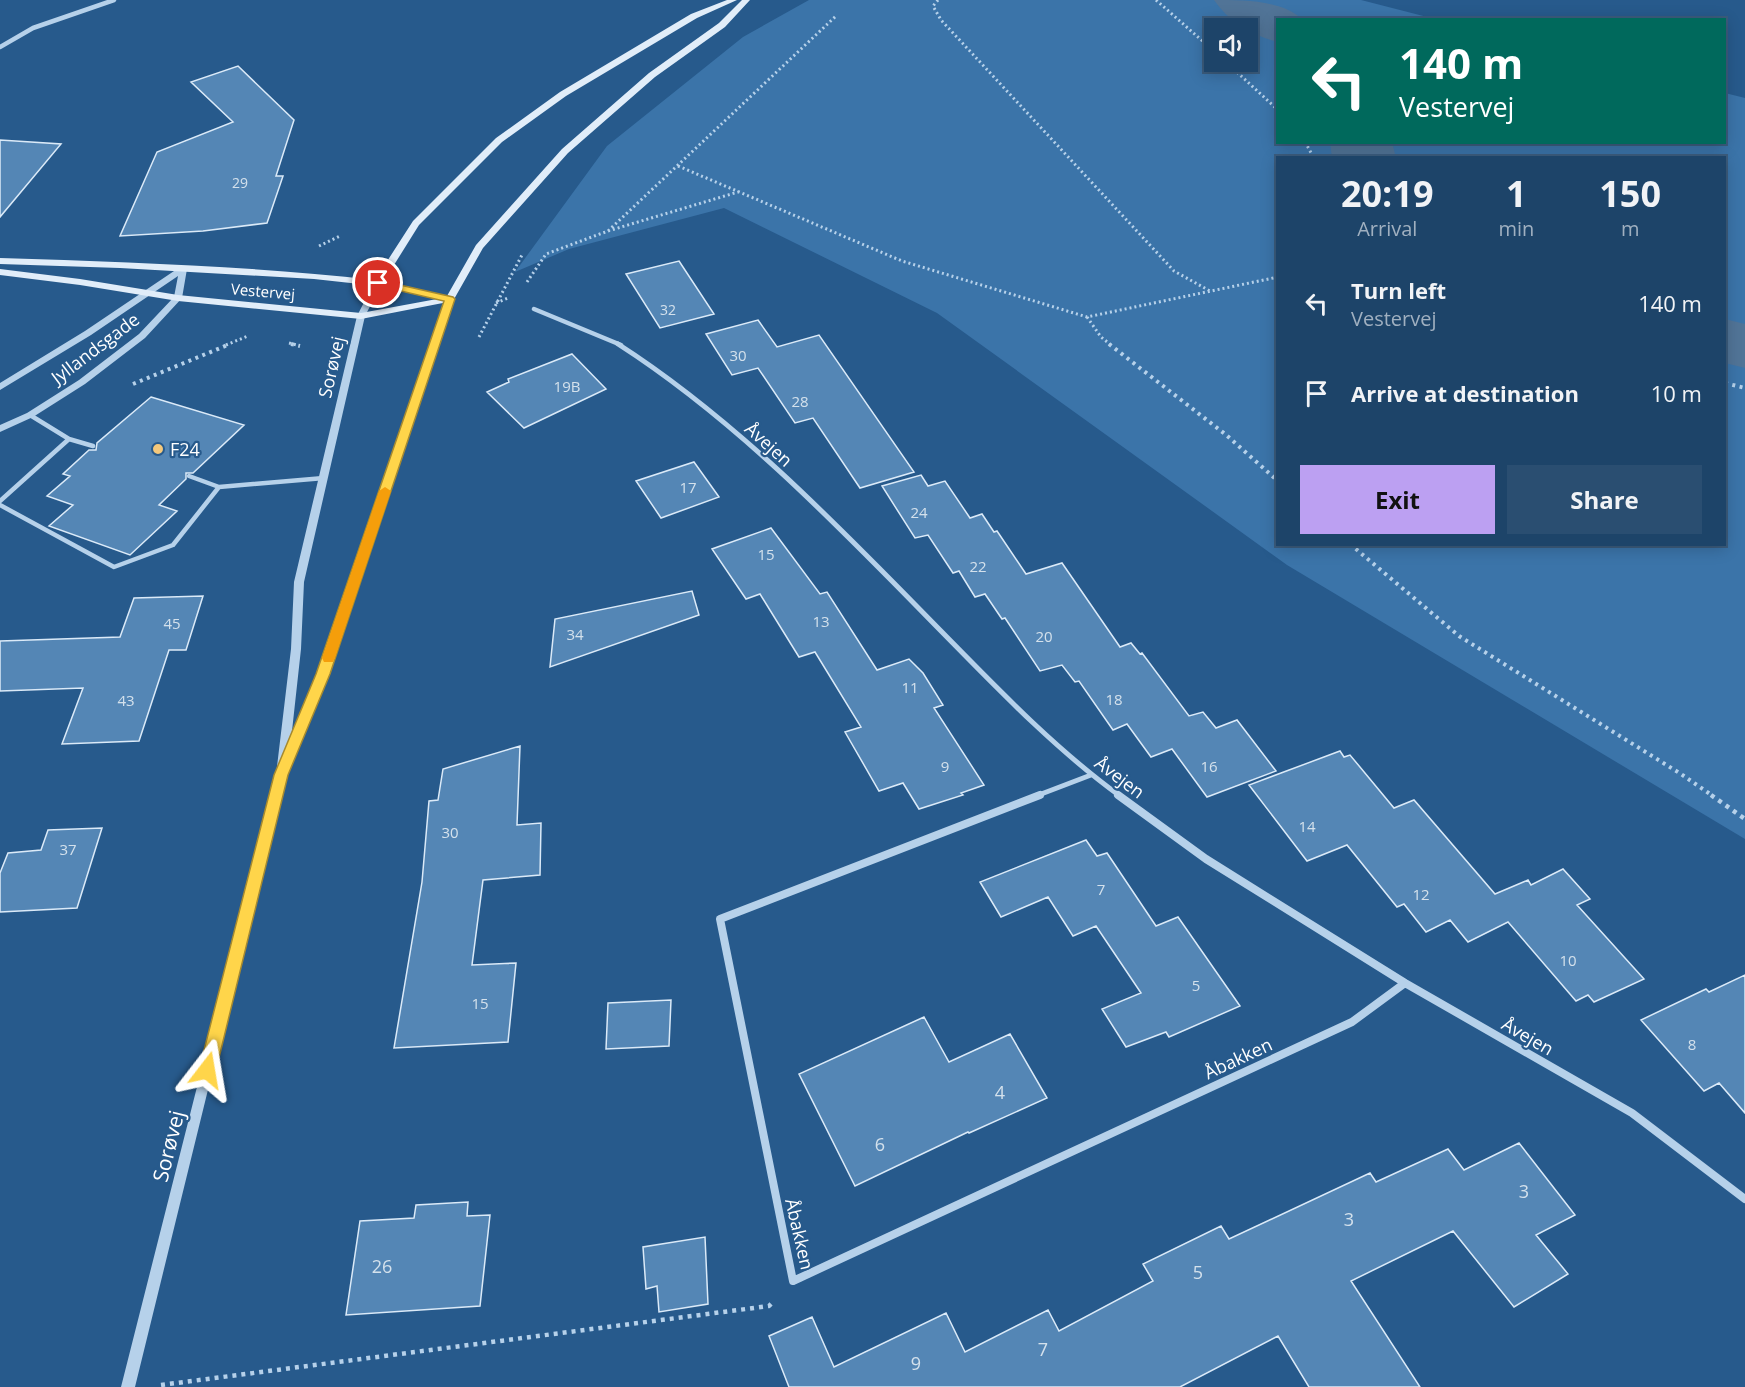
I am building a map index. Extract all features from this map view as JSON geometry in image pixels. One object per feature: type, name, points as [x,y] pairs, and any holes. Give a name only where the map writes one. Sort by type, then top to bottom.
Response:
[{"type":"main road","name":"Sorøvej","points":[[378,283],[416,223],[499,140],[563,94],[694,16],[733,0]]},
{"type":"main road","name":"Sorøvej","points":[[450,299],[479,247],[565,151],[652,75],[722,25],[747,0]]},
{"type":"main road","points":[[0,261],[314,276],[378,283],[450,299]]},
{"type":"main road","name":"Vestervej","points":[[0,272],[178,298],[361,316],[450,299]]},
{"type":"street","points":[[0,47],[33,28],[114,0]]},
{"type":"street","points":[[0,387],[183,269]]},
{"type":"street","points":[[178,298],[183,269]]},
{"type":"street","name":"Sorøvej","points":[[128,1387],[281,775],[296,649],[299,582],[361,316],[378,283]]},
{"type":"street","name":"Jyllandsgade","points":[[0,429],[30,414],[82,382],[142,336],[178,298]]},
{"type":"street","name":"Sorøvej","points":[[281,775],[323,674],[450,299]]},
{"type":"street","name":"Åvejen","points":[[534,309],[619,345],[699,401],[835,524],[1001,692],[1091,775],[1206,859],[1405,983],[1632,1113],[1745,1200]]},
{"type":"street","name":"Åbakken","points":[[1091,775],[720,919],[793,1281],[1352,1022],[1405,983]]},
{"type":"lane","points":[[30,414],[69,439],[93,446]]},
{"type":"lane","points":[[69,439],[0,503],[114,567],[173,545],[219,487]]},
{"type":"lane","points":[[189,476],[219,487],[324,478]]},
{"type":"path","points":[[938,0],[933,6],[941,20],[1166,262],[1174,270],[1210,291]]},
{"type":"path","points":[[1155,0],[1204,42]]},
{"type":"path","points":[[608,231],[678,166],[779,66],[836,16]]},
{"type":"path","points":[[1237,72],[1276,108]]},
{"type":"path","points":[[678,166],[902,261],[1087,317],[1276,277]]},
{"type":"path","points":[[521,291],[546,254],[608,231],[739,192]]},
{"type":"path","points":[[315,248],[340,236]]},
{"type":"path","points":[[480,337],[523,253]]},
{"type":"path","points":[[132,384],[247,337],[277,307]]},
{"type":"path","points":[[1087,317],[1101,337],[1225,434],[1276,479]]},
{"type":"path","points":[[289,343],[300,346]]},
{"type":"path","points":[[1726,383],[1745,388]]},
{"type":"path","points":[[1352,546],[1392,582],[1459,636],[1681,774],[1745,819]]},
{"type":"path","points":[[148,1387],[769,1306],[793,1281]]},
{"type":"shaded area","points":[[809,0],[1361,0],[1431,18],[1276,18],[1276,144],[1726,144],[1726,93],[1745,98],[1745,839],[1287,565],[937,313],[724,208],[569,249],[515,272],[607,146],[743,37]]},
{"type":"building","points":[[238,66],[294,120],[276,176],[283,176],[267,223],[203,231],[120,236],[157,152],[233,122],[191,82]]},
{"type":"building","points":[[0,140],[61,144],[0,217]]},
{"type":"building","points":[[679,261],[714,314],[660,328],[626,274]]},
{"type":"building","points":[[758,320],[777,347],[819,335],[914,472],[860,488],[813,418],[795,423],[758,368],[732,375],[706,334]]},
{"type":"building","points":[[572,354],[606,389],[524,428],[487,392],[509,382],[508,379]]},
{"type":"building","points":[[151,397],[244,425],[193,473],[186,473],[186,479],[159,505],[177,511],[130,555],[49,526],[73,505],[47,496],[70,476],[63,474],[89,450],[96,450],[97,443]]},
{"type":"building","points":[[694,462],[719,497],[661,518],[636,481]]},
{"type":"building","points":[[921,475],[928,486],[945,481],[970,518],[982,514],[994,532],[997,531],[1026,574],[1062,563],[1120,647],[1131,643],[1140,654],[1142,653],[1189,716],[1203,712],[1216,728],[1237,720],[1276,771],[1207,797],[1172,749],[1151,757],[1127,724],[1113,730],[1079,681],[1075,682],[1062,665],[1040,671],[1005,618],[1002,619],[985,594],[975,597],[959,571],[953,573],[928,535],[915,538],[882,486]]},
{"type":"building","points":[[771,528],[820,594],[827,592],[877,670],[909,659],[923,673],[943,705],[934,708],[984,785],[961,793],[963,795],[919,809],[903,783],[879,791],[845,732],[861,727],[815,652],[799,657],[760,594],[746,599],[712,549]]},
{"type":"building","points":[[692,591],[699,615],[550,667],[555,619]]},
{"type":"building","points":[[203,596],[186,650],[169,650],[139,741],[62,744],[83,688],[0,691],[0,641],[120,637],[134,598]]},
{"type":"building","points":[[520,746],[517,825],[541,823],[540,875],[483,880],[472,965],[516,963],[508,1042],[394,1048],[422,882],[429,801],[438,800],[443,769]]},
{"type":"building","points":[[1340,751],[1344,757],[1350,755],[1394,808],[1414,800],[1495,894],[1528,880],[1531,885],[1563,869],[1590,899],[1577,905],[1644,979],[1594,1002],[1588,995],[1576,1001],[1508,922],[1468,942],[1450,920],[1426,932],[1404,904],[1397,907],[1347,845],[1307,861],[1249,785]]},
{"type":"building","points":[[102,828],[77,908],[0,912],[0,873],[8,853],[41,850],[48,830]]},
{"type":"building","points":[[1086,840],[1097,856],[1107,853],[1156,926],[1178,917],[1240,1006],[1169,1037],[1166,1032],[1126,1047],[1102,1009],[1141,993],[1096,926],[1073,936],[1048,897],[1001,917],[980,882]]},
{"type":"building","points":[[1745,975],[1745,1113],[1719,1083],[1704,1091],[1641,1020],[1706,989],[1709,992]]},
{"type":"building","points":[[671,1000],[669,1046],[606,1049],[608,1003]]},
{"type":"building","points":[[924,1017],[949,1062],[1010,1034],[1047,1098],[968,1132],[855,1186],[799,1074]]},
{"type":"building","points":[[1519,1143],[1575,1215],[1536,1235],[1568,1274],[1514,1307],[1453,1231],[1351,1281],[1420,1387],[1309,1387],[1278,1336],[1180,1387],[789,1387],[769,1336],[812,1317],[834,1367],[946,1313],[965,1352],[1048,1310],[1059,1331],[1153,1281],[1143,1264],[1221,1226],[1229,1239],[1370,1173],[1376,1182],[1448,1149],[1464,1170]]},
{"type":"building","points":[[468,1202],[467,1216],[490,1215],[480,1306],[346,1315],[360,1221],[414,1218],[416,1205]]},
{"type":"building","points":[[705,1237],[708,1304],[659,1312],[657,1286],[646,1289],[643,1247]]},
{"type":"waterway","points":[[1242,0],[1276,24]]},
{"type":"waterway","points":[[1361,144],[1364,156]]},
{"type":"waterway","points":[[1726,341],[1745,346]]},
{"type":"slow traffic","points":[[329,658],[385,491]]},
{"type":"place","name":"F24","points":[[158,449]]},
{"type":"route","points":[[207,1070],[281,775],[323,674],[450,299],[378,283]]}]
